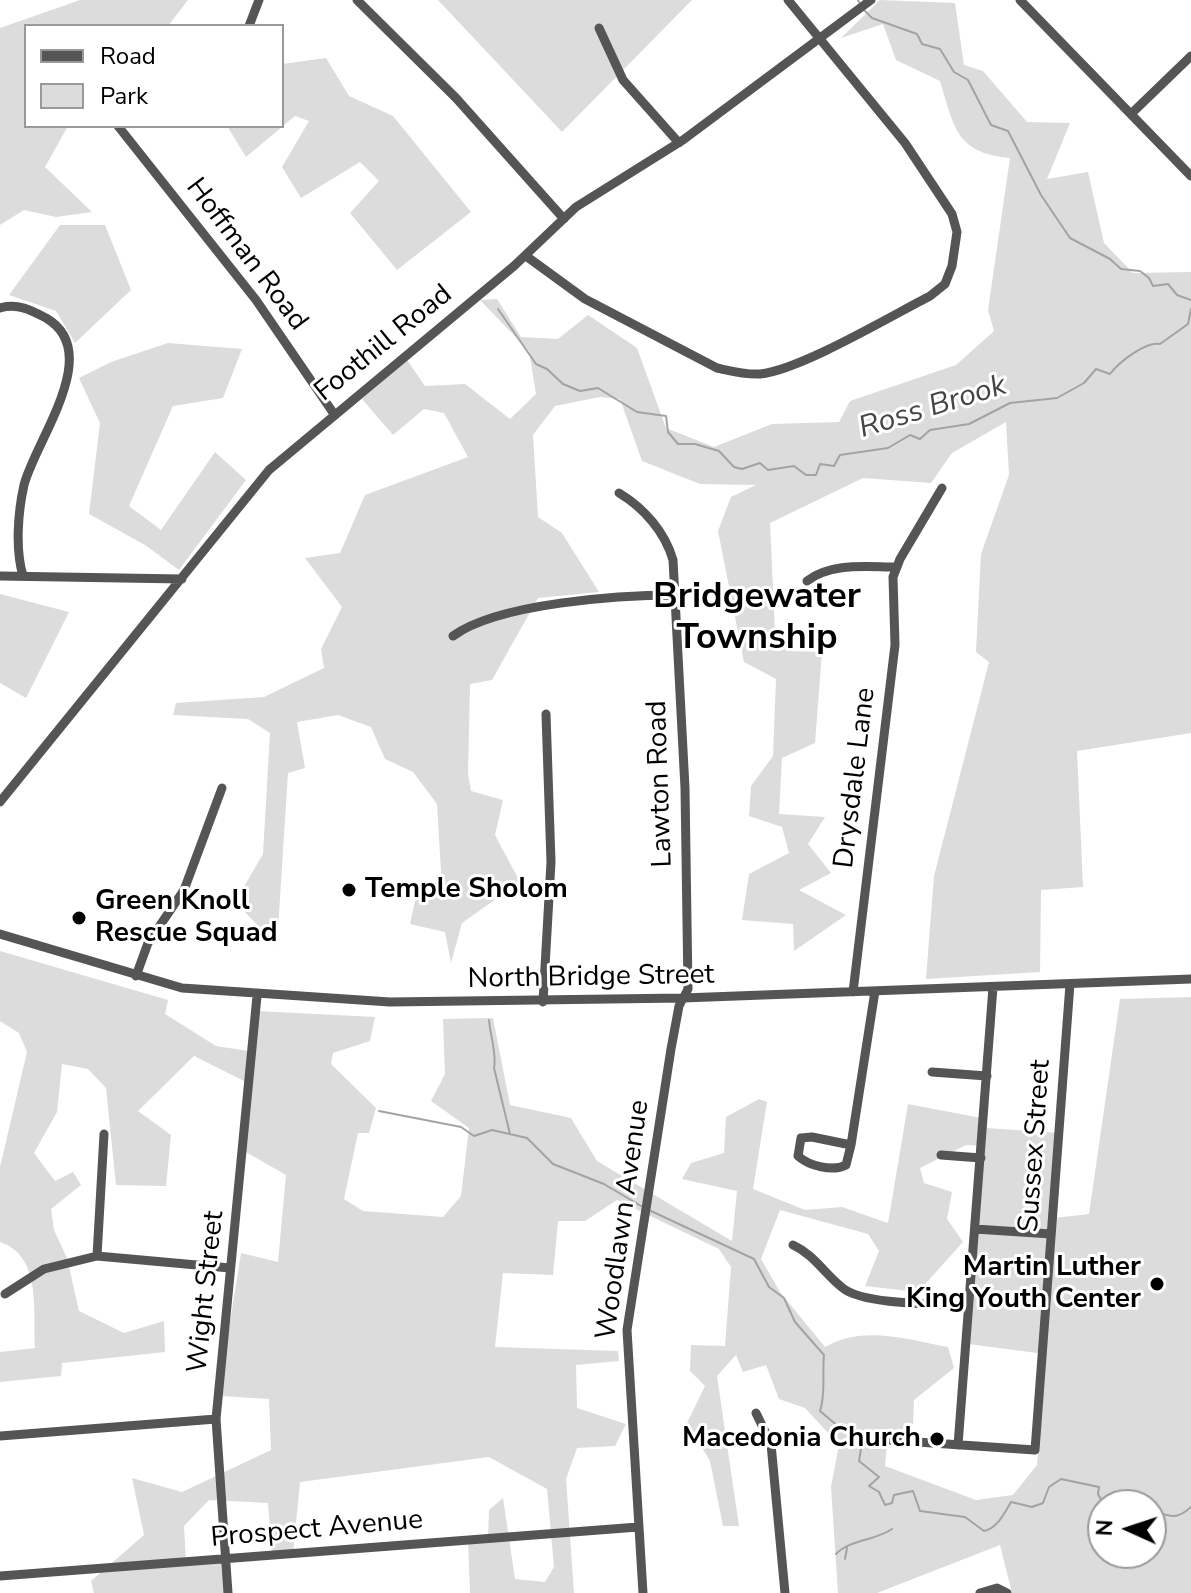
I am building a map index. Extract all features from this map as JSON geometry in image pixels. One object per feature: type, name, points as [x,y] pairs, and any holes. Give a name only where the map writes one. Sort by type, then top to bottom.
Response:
[{"type":"street","points":[[250,24],[259,0]]},
{"type":"street","points":[[357,0],[456,98],[564,219]]},
{"type":"street","points":[[526,256],[603,309],[717,368],[736,373],[773,371],[930,296],[945,284],[952,266],[957,232],[952,214],[905,143],[788,0]]},
{"type":"street","name":"Foothill Road","points":[[0,802],[269,470],[526,256],[589,197],[679,143],[871,0]]},
{"type":"street","points":[[1020,0],[1191,176]]},
{"type":"street","points":[[599,28],[623,80],[679,143]]},
{"type":"street","points":[[1132,113],[1191,56]]},
{"type":"street","name":"Hoffman Road","points":[[120,128],[256,300],[334,414]]},
{"type":"street","points":[[0,308],[26,308],[55,324],[63,333],[68,348],[67,377],[56,413],[29,466],[23,488],[19,536],[23,576]]},
{"type":"street","name":"Drysdale Lane","points":[[853,992],[895,645],[892,590],[896,567],[942,488]]},
{"type":"street","name":"Lawton Road","points":[[619,493],[633,501],[662,533],[673,560],[677,595],[688,986],[683,998]]},
{"type":"street","points":[[807,581],[829,570],[896,567]]},
{"type":"street","points":[[0,576],[182,579]]},
{"type":"street","points":[[453,636],[480,619],[521,610],[677,595]]},
{"type":"street","points":[[543,1002],[551,862],[546,714]]},
{"type":"street","points":[[136,976],[148,943],[184,890],[222,788]]},
{"type":"street","name":"North Bridge Street","points":[[0,934],[182,988],[257,996],[390,1002],[683,998],[1191,979]]},
{"type":"street","name":"Sussex Street","points":[[958,1445],[1035,1450],[1070,984]]},
{"type":"street","points":[[888,1440],[958,1445],[993,987]]},
{"type":"street","points":[[851,1145],[805,1137],[799,1143],[798,1156],[808,1163],[842,1168],[848,1162],[861,1096],[875,991]]},
{"type":"street","name":"Wight Street","points":[[228,1593],[216,1419],[257,996]]},
{"type":"street","name":"Woodlawn Avenue","points":[[643,1593],[627,1330],[671,1049],[683,998]]},
{"type":"street","points":[[932,1072],[987,1076]]},
{"type":"street","points":[[97,1256],[104,1134]]},
{"type":"street","points":[[941,1155],[981,1158]]},
{"type":"street","points":[[975,1229],[1051,1234]]},
{"type":"street","points":[[793,1245],[809,1252],[847,1292],[873,1298],[968,1306]]},
{"type":"street","points":[[5,1294],[44,1269],[97,1256],[230,1268]]},
{"type":"street","points":[[756,1413],[771,1444],[785,1593]]},
{"type":"street","points":[[0,1436],[216,1419]]},
{"type":"street","name":"Prospect Avenue","points":[[0,1576],[638,1527]]},
{"type":"street","points":[[980,1593],[997,1588],[1007,1593]]},
{"type":"green space","points":[[80,0],[188,0],[170,24],[24,24],[24,128],[67,128],[45,167],[92,212],[56,217],[24,210],[0,225],[0,28]]},
{"type":"green space","points":[[438,0],[692,0],[562,132]]},
{"type":"green space","points":[[880,0],[955,3],[964,65],[983,71],[1027,122],[1070,123],[1047,179],[1088,172],[1104,243],[1133,273],[1191,272],[1191,733],[1077,751],[1083,887],[1041,890],[1040,972],[926,979],[934,876],[989,662],[976,652],[981,554],[1009,475],[1006,422],[952,453],[931,483],[863,478],[770,523],[775,634],[789,651],[822,652],[815,743],[782,758],[779,814],[825,817],[808,844],[831,873],[799,890],[846,915],[794,951],[793,924],[742,920],[749,874],[789,853],[782,827],[749,816],[751,786],[773,756],[776,679],[744,662],[718,531],[731,497],[756,485],[700,484],[642,461],[620,399],[600,397],[555,406],[533,435],[538,517],[562,533],[599,592],[538,598],[492,680],[470,684],[468,774],[471,791],[503,800],[495,835],[520,882],[462,923],[451,963],[445,932],[410,924],[415,901],[442,889],[437,804],[413,772],[385,759],[371,727],[338,715],[297,722],[305,768],[288,773],[277,945],[235,902],[263,854],[270,733],[248,719],[173,715],[176,703],[264,697],[324,668],[321,649],[342,607],[305,558],[340,553],[365,495],[468,457],[444,413],[424,409],[393,435],[362,399],[407,360],[425,386],[465,384],[510,419],[536,394],[529,351],[480,300],[497,299],[521,337],[558,339],[588,315],[637,348],[666,428],[714,447],[772,424],[839,422],[850,401],[956,365],[994,331],[988,310],[1010,158],[992,155],[967,143],[954,124],[940,81],[896,60],[883,24],[841,38]]},
{"type":"green space","points":[[326,58],[349,96],[393,116],[471,212],[397,270],[350,213],[379,181],[360,162],[301,198],[282,167],[309,121],[295,116],[284,125],[284,64]]},
{"type":"green space","points":[[228,128],[281,128],[246,157]]},
{"type":"green space","points":[[60,225],[105,225],[131,290],[75,343],[56,311],[9,295]]},
{"type":"green space","points":[[168,343],[242,349],[223,398],[173,406],[129,506],[161,530],[215,452],[246,480],[179,570],[145,545],[89,514],[100,423],[79,378],[111,362]]},
{"type":"green space","points":[[0,594],[69,612],[26,698],[0,683]]},
{"type":"green space","points":[[0,951],[168,1000],[165,1014],[216,1046],[255,1052],[257,1011],[375,1017],[370,1041],[333,1053],[331,1064],[376,1108],[369,1133],[358,1133],[344,1199],[363,1211],[443,1217],[461,1196],[469,1128],[431,1101],[445,1074],[443,1019],[493,1018],[510,1105],[571,1118],[597,1161],[732,1241],[737,1191],[682,1179],[691,1163],[724,1153],[726,1117],[759,1099],[767,1102],[753,1189],[805,1210],[842,1207],[888,1223],[908,1104],[986,1119],[986,1128],[1060,1133],[1054,1218],[1089,1214],[1120,999],[1191,997],[1191,1593],[1012,1593],[1000,1545],[877,1593],[838,1593],[831,1487],[839,1445],[805,1408],[779,1399],[766,1365],[743,1372],[736,1355],[717,1376],[739,1526],[723,1526],[710,1461],[687,1423],[705,1386],[690,1371],[691,1345],[725,1346],[731,1267],[719,1249],[617,1200],[585,1221],[558,1221],[553,1275],[503,1273],[495,1347],[618,1351],[619,1361],[576,1365],[577,1408],[626,1424],[615,1446],[577,1448],[566,1479],[574,1593],[470,1593],[468,1540],[488,1539],[489,1510],[503,1498],[515,1579],[545,1582],[554,1567],[547,1489],[489,1457],[300,1482],[293,1554],[272,1555],[268,1503],[209,1500],[184,1526],[186,1561],[227,1558],[229,1593],[94,1593],[91,1581],[144,1535],[132,1478],[182,1492],[271,1450],[269,1399],[220,1396],[220,1385],[241,1253],[278,1262],[286,1175],[244,1151],[252,1085],[194,1056],[138,1111],[171,1135],[166,1186],[116,1185],[106,1088],[88,1069],[62,1064],[57,1112],[34,1153],[55,1181],[73,1172],[81,1185],[51,1209],[54,1230],[67,1258],[79,1311],[124,1333],[164,1321],[165,1352],[62,1363],[61,1376],[0,1382],[0,1352],[35,1348],[34,1302],[29,1272],[23,1259],[0,1242],[0,1167],[27,1052],[19,1033],[0,1021]],"holes":[[[966,1145],[984,1146],[968,1344],[1045,1354],[1037,1465],[1013,1495],[976,1500],[885,1466],[887,1444],[913,1424],[914,1400],[954,1368],[948,1347],[870,1335],[839,1340],[825,1347],[780,1292],[761,1259],[780,1210],[868,1234],[879,1251],[865,1286],[918,1292],[963,1242],[947,1219],[952,1192],[924,1183],[920,1168]]]},
{"type":"waterway","points":[[865,11],[872,18],[917,34],[922,44],[940,49],[954,72],[968,80],[991,125],[1008,131],[1041,195],[1070,238],[1110,259],[1121,269],[1140,271],[1153,286],[1168,284],[1177,295],[1191,300]]},
{"type":"waterway","name":"Ross Brook","points":[[498,309],[536,364],[547,369],[563,384],[580,391],[598,388],[637,412],[666,416],[668,432],[678,444],[695,444],[719,451],[734,467],[742,469],[760,463],[768,470],[794,466],[806,475],[816,475],[820,464],[834,466],[840,455],[888,448],[910,435],[920,439],[930,430],[969,424],[1010,403],[1057,398],[1084,383],[1096,369],[1110,374],[1133,353],[1160,344],[1188,324],[1191,309]]},
{"type":"waterway","points":[[489,1020],[494,1068],[510,1134]]},
{"type":"waterway","points":[[379,1111],[461,1127],[474,1136],[492,1130],[527,1138],[553,1164],[604,1184],[641,1206]]},
{"type":"waterway","points":[[651,1211],[754,1259],[769,1287],[784,1298],[795,1322],[824,1355],[820,1411],[839,1427],[863,1436],[859,1461],[879,1477],[869,1486],[879,1492],[885,1505],[892,1503],[894,1495],[913,1491],[920,1511],[965,1517],[984,1531],[997,1524],[1011,1502],[1032,1507],[1043,1503],[1049,1487],[1061,1479],[1099,1489]]},
{"type":"waterway","points":[[1167,1515],[1176,1516],[1191,1507]]},
{"type":"waterway","points":[[836,1554],[848,1545],[892,1529]]},
{"type":"waterway","points":[[845,1559],[847,1548]]},
{"type":"place","name":"Temple Sholom","points":[[349,890]]},
{"type":"place","name":"Green Knoll Rescue Squad","points":[[79,918]]},
{"type":"place","name":"Martin Luther King Youth Center","points":[[1157,1284]]},
{"type":"place","name":"Macedonia Church","points":[[937,1439]]},
{"type":"district","name":"Bridgewater Township","points":[[757,618]]}]
